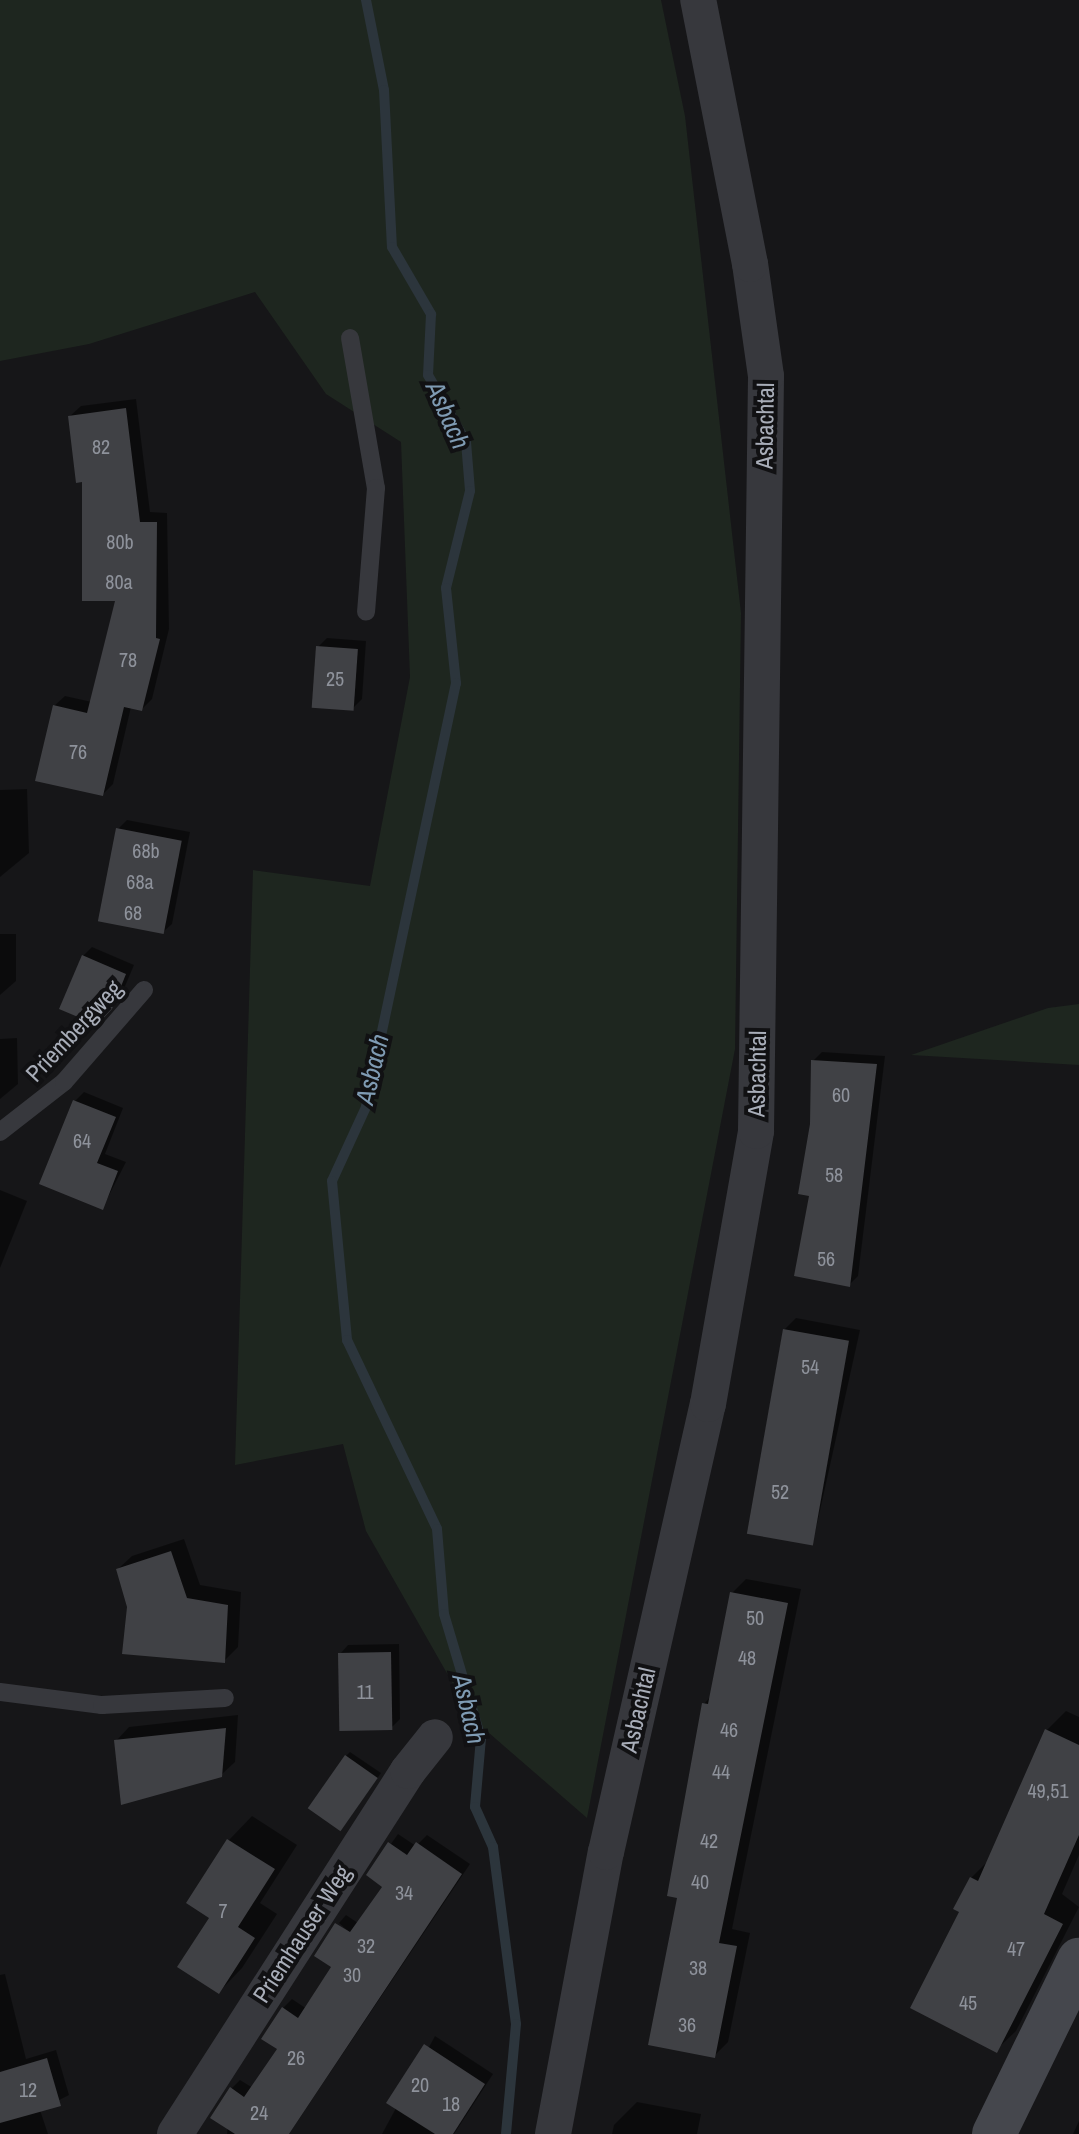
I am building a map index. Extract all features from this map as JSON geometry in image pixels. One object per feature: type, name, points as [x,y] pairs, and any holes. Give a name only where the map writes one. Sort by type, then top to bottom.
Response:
[{"type":"main road","points":[[994,2134],[1079,1960]]},
{"type":"street","name":"Asbachtal","points":[[553,2134],[606,1852],[708,1404],[756,1131],[766,376],[750,264],[698,0]]},
{"type":"street","name":"Priemhauser Weg","points":[[175,2134],[408,1771],[435,1737]]},
{"type":"lane","points":[[350,338],[376,488],[366,612]]},
{"type":"lane","name":"Priembergweg","points":[[0,1132],[64,1082],[144,990]]},
{"type":"lane","points":[[0,1692],[102,1705],[225,1698]]},
{"type":"shaded area","points":[[0,0],[661,0],[685,116],[741,613],[735,1049],[587,1818],[473,1719],[366,1531],[343,1444],[235,1465],[253,870],[370,886],[410,677],[401,442],[326,394],[255,292],[89,344],[0,361]]},
{"type":"shaded area","points":[[1079,1004],[1079,1065],[911,1055],[1048,1008]]},
{"type":"building","points":[[126,408],[140,522],[157,522],[156,638],[160,639],[142,711],[124,707],[103,796],[35,781],[53,705],[87,713],[115,601],[82,601],[82,482],[76,483],[68,416]]},
{"type":"building","points":[[316,646],[358,649],[354,711],[312,708]]},
{"type":"building","points":[[116,828],[182,841],[164,934],[98,921]]},
{"type":"building","points":[[82,955],[126,974],[112,1009],[97,1025],[59,1009]]},
{"type":"building","points":[[811,1060],[877,1064],[850,1287],[794,1276],[809,1196],[798,1194],[810,1124]]},
{"type":"building","points":[[73,1100],[116,1117],[97,1163],[118,1171],[103,1210],[39,1184]]},
{"type":"building","points":[[783,1329],[849,1341],[813,1545],[747,1534]]},
{"type":"building","points":[[171,1551],[187,1598],[228,1605],[225,1663],[122,1654],[127,1607],[116,1569]]},
{"type":"building","points":[[730,1592],[788,1603],[719,1943],[737,1946],[715,2058],[648,2045],[677,1898],[667,1896],[702,1703],[708,1704]]},
{"type":"building","points":[[391,1652],[392,1730],[339,1731],[338,1653]]},
{"type":"building","points":[[226,1728],[222,1777],[121,1805],[114,1740]]},
{"type":"building","points":[[1045,1729],[1079,1745],[1079,1835],[1044,1914],[1063,1924],[997,2053],[910,2008],[959,1912],[953,1909],[970,1877],[978,1881]]},
{"type":"building","points":[[345,1755],[378,1778],[340,1831],[308,1808]]},
{"type":"building","points":[[227,1839],[275,1869],[238,1927],[255,1938],[219,1994],[177,1967],[209,1918],[186,1903]]},
{"type":"building","points":[[388,1842],[407,1855],[416,1842],[462,1874],[289,2134],[235,2134],[210,2118],[230,2087],[244,2097],[277,2049],[261,2039],[282,2007],[298,2018],[331,1967],[314,1956],[335,1923],[350,1932],[382,1887],[366,1875]]},
{"type":"building","points":[[424,2044],[485,2084],[453,2134],[435,2134],[386,2103]]},
{"type":"building","points":[[47,2058],[61,2106],[0,2123],[0,2072]]},
{"type":"waterway","name":"Asbach","points":[[366,0],[384,90],[392,247],[431,314],[428,375],[466,442],[470,491],[446,588],[456,683],[366,1107],[332,1181],[347,1340],[437,1529],[444,1614],[481,1738],[475,1807],[493,1847],[516,2024],[506,2134]]}]
